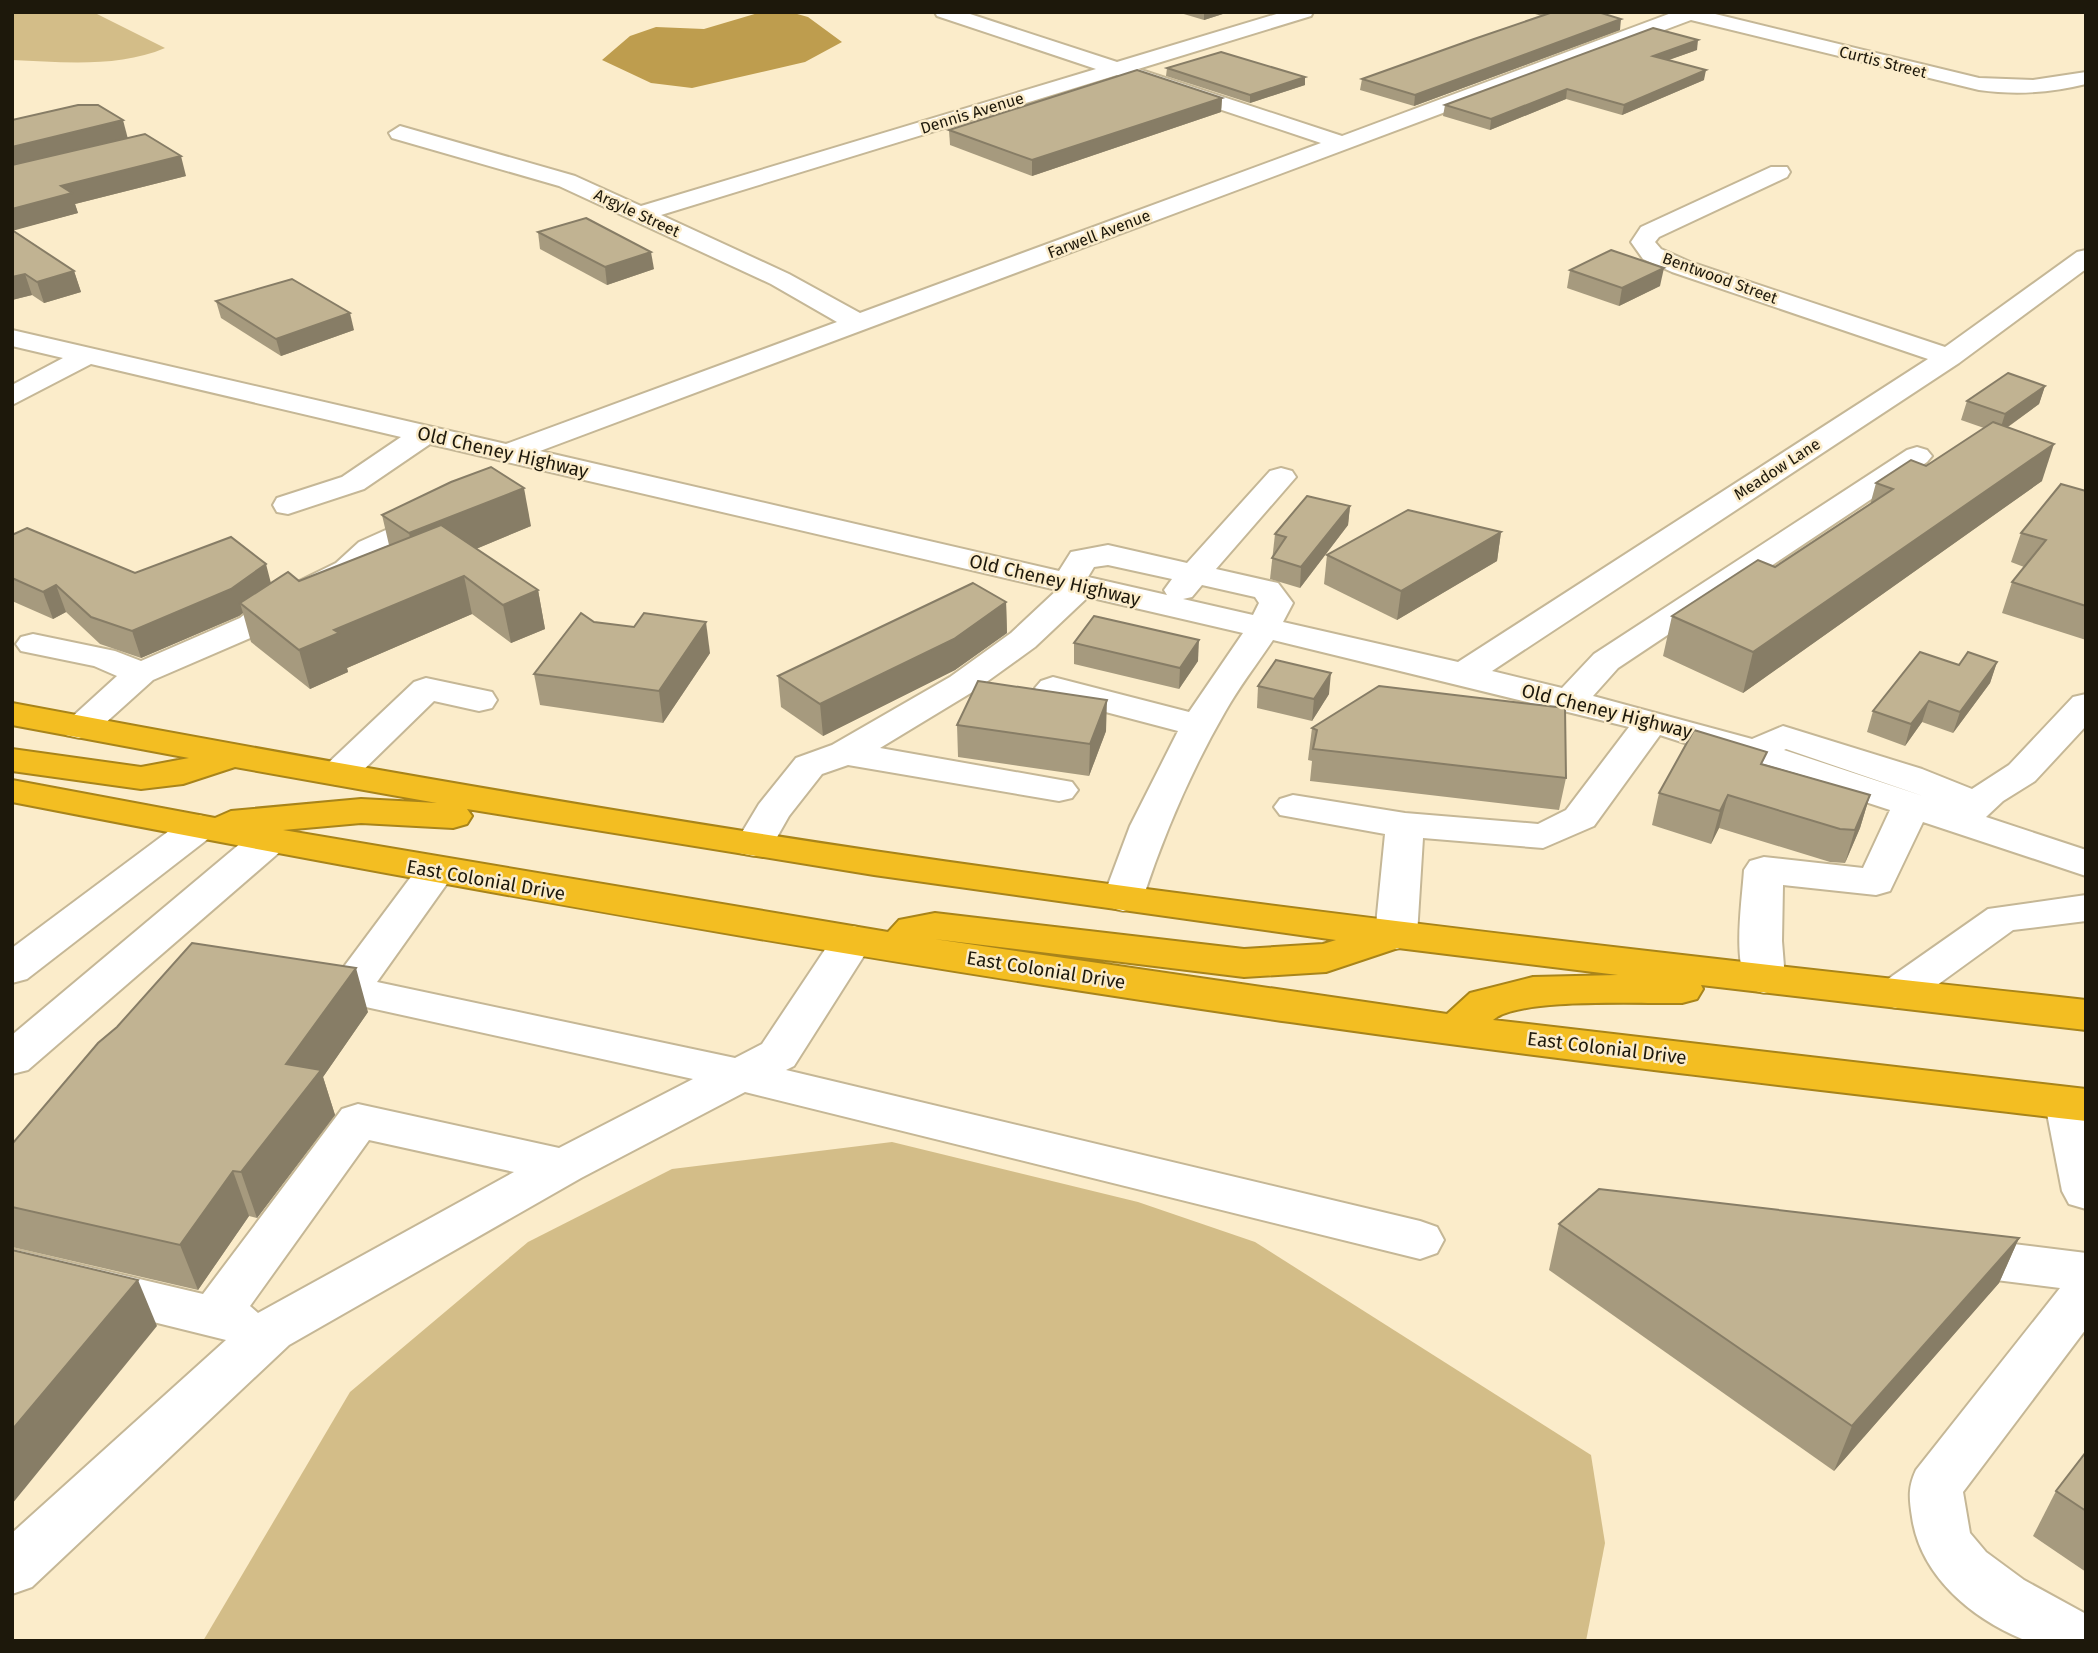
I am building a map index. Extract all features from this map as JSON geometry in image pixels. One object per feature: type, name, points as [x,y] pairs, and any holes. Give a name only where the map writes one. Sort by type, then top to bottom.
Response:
[{"type":"highway","points":[[12,715],[230,756],[637,826],[1122,898],[1396,935],[2086,1014]]},
{"type":"highway","points":[[12,760],[141,778],[183,773],[230,756]]},
{"type":"highway","name":"East Colonial Drive","points":[[12,791],[436,871],[1178,992],[1456,1030],[2077,1104]]},
{"type":"highway","points":[[200,827],[361,811],[637,826]]},
{"type":"highway","points":[[875,943],[912,929],[935,926],[1244,963],[1326,958],[1396,935]]},
{"type":"highway","points":[[1456,1030],[1485,1003],[1533,991],[1841,988]]},
{"type":"street","points":[[944,12],[1342,143]]},
{"type":"street","points":[[1249,12],[1277,20]]},
{"type":"street","name":"Dennis Avenue","points":[[640,214],[1304,12]]},
{"type":"street","name":"Curtis Street","points":[[1686,13],[1979,84],[2007,88],[2086,78]]},
{"type":"street","name":"Farwell Avenue","points":[[508,453],[861,324],[1686,13]]},
{"type":"street","name":"Argyle Street","points":[[400,133],[554,177],[780,279],[861,324]]},
{"type":"street","name":"Bentwood Street","points":[[1779,172],[1650,232],[1643,242],[1653,254],[1681,267],[1949,357]]},
{"type":"street","name":"Meadow Lane","points":[[1464,674],[1949,357],[2086,257]]},
{"type":"street","name":"Old Cheney Highway","points":[[14,340],[1464,674],[1708,736],[1910,806],[1969,813],[2086,864]]},
{"type":"street","points":[[12,397],[88,355]]},
{"type":"street","points":[[288,505],[353,483],[425,434]]},
{"type":"street","points":[[1569,701],[1606,661],[1917,457]]},
{"type":"street","points":[[514,487],[550,463]]},
{"type":"street","points":[[1167,606],[1281,477]]},
{"type":"street","points":[[79,727],[141,673],[252,625],[277,605],[347,570],[370,549],[462,504]]},
{"type":"street","points":[[754,844],[772,812],[809,766],[845,753],[962,684],[1023,640],[1074,584],[1082,559],[1108,555],[1266,590],[1276,603],[1264,628],[1201,726],[1150,827],[1122,898]]},
{"type":"street","points":[[33,644],[103,658],[141,673]]},
{"type":"street","points":[[1053,688],[1201,726]]},
{"type":"street","points":[[338,774],[426,689],[479,700]]},
{"type":"street","points":[[1754,753],[1771,740],[1783,737],[1861,760],[1969,813],[2022,773],[2086,705]]},
{"type":"street","points":[[1293,807],[1405,825],[1543,836],[1580,818],[1651,722]]},
{"type":"street","points":[[845,753],[1059,790]]},
{"type":"street","points":[[1764,979],[1761,941],[1764,870],[1876,882],[1910,806]]},
{"type":"street","points":[[1396,935],[1405,825]]},
{"type":"street","points":[[12,969],[200,827]]},
{"type":"street","points":[[12,1059],[268,841]]},
{"type":"street","points":[[436,871],[328,986],[742,1076],[1420,1240]]},
{"type":"street","points":[[1896,994],[2002,918],[2086,908]]},
{"type":"street","points":[[12,1569],[271,1330],[564,1166],[778,1055],[875,943]]},
{"type":"street","points":[[2077,1104],[2086,1191]]},
{"type":"street","points":[[215,1316],[358,1121],[564,1166]]},
{"type":"street","points":[[1920,1252],[2086,1272]]},
{"type":"street","points":[[12,1268],[271,1330]]},
{"type":"street","points":[[2080,1641],[2020,1607],[1970,1574],[1945,1541],[1935,1487],[2086,1291]]},
{"type":"shaded area","points":[[12,12],[93,12],[165,48],[129,59],[109,61],[12,60]]},
{"type":"shaded area","points":[[790,12],[808,17],[842,42],[805,62],[692,88],[651,83],[602,60],[630,36],[656,27],[704,29],[758,13]]},
{"type":"shaded area","points":[[892,1142],[1138,1202],[1255,1242],[1591,1455],[1605,1543],[1586,1641],[203,1641],[350,1392],[528,1242],[672,1169]]},
{"type":"building","points":[[1553,12],[1598,12],[1621,19],[1415,95],[1362,79],[1474,39]]},
{"type":"building","points":[[1653,28],[1698,40],[1653,56],[1706,70],[1624,105],[1567,89],[1491,119],[1445,105]]},
{"type":"building","points":[[1221,52],[1305,77],[1250,95],[1167,68]]},
{"type":"building","points":[[1137,70],[1222,98],[1032,160],[949,130]]},
{"type":"building","points":[[78,105],[98,105],[123,120],[12,147],[12,120]]},
{"type":"building","points":[[145,134],[181,156],[61,186],[72,193],[12,209],[12,165]]},
{"type":"building","points":[[586,218],[651,252],[605,267],[538,232]]},
{"type":"building","points":[[12,230],[74,271],[37,282],[25,274],[12,277]]},
{"type":"building","points":[[1611,250],[1664,268],[1622,288],[1570,270]]},
{"type":"building","points":[[292,279],[350,313],[276,339],[216,301]]},
{"type":"building","points":[[2008,373],[2045,386],[2005,414],[1967,401]]},
{"type":"building","points":[[1993,422],[2054,444],[1753,652],[1672,616],[1758,560],[1775,567],[1893,489],[1876,483],[1911,460],[1926,466]]},
{"type":"building","points":[[491,467],[524,488],[409,533],[382,515],[451,482]]},
{"type":"building","points":[[2061,484],[2086,491],[2086,606],[2012,582],[2046,540],[2021,533]]},
{"type":"building","points":[[1307,496],[1350,506],[1301,567],[1272,558],[1286,537],[1275,534]]},
{"type":"building","points":[[1408,510],[1501,532],[1401,591],[1327,555]]},
{"type":"building","points":[[441,525],[538,590],[503,605],[464,576],[334,630],[339,633],[299,650],[240,603],[288,572],[299,581]]},
{"type":"building","points":[[27,528],[135,573],[231,537],[266,564],[231,589],[132,631],[91,617],[56,585],[43,592],[12,578],[12,535]]},
{"type":"building","points":[[973,583],[1006,602],[954,639],[820,704],[778,676]]},
{"type":"building","points":[[581,613],[594,622],[634,627],[644,613],[706,622],[659,691],[534,674]]},
{"type":"building","points":[[1094,616],[1199,640],[1180,668],[1074,643]]},
{"type":"building","points":[[1920,652],[1959,665],[1968,652],[1997,662],[1960,712],[1929,701],[1911,724],[1873,711]]},
{"type":"building","points":[[1276,660],[1331,673],[1314,699],[1258,686]]},
{"type":"building","points":[[978,681],[1107,700],[1090,744],[957,725]]},
{"type":"building","points":[[1379,686],[1565,708],[1566,778],[1313,749],[1317,730],[1312,728]]},
{"type":"building","points":[[1694,730],[1767,752],[1761,764],[1870,795],[1855,830],[1840,829],[1728,795],[1720,811],[1659,793]]},
{"type":"building","points":[[192,943],[356,968],[286,1064],[321,1070],[241,1172],[233,1171],[180,1245],[12,1207],[12,1144],[98,1043],[117,1027]]},
{"type":"building","points":[[1599,1189],[2019,1238],[1852,1426],[1559,1224]]},
{"type":"building","points":[[12,1250],[138,1280],[12,1430]]},
{"type":"building","points":[[2086,1452],[2086,1511],[2056,1491]]}]
